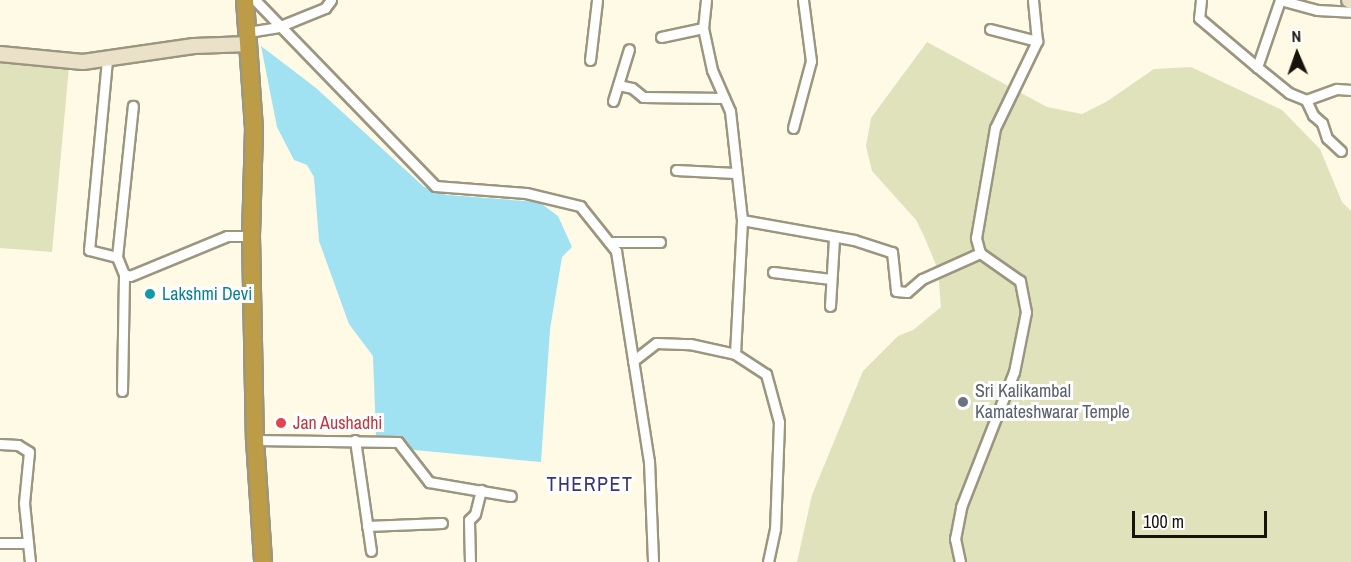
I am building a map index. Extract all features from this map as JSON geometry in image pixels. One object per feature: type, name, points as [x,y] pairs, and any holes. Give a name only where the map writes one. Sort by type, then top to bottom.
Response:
[{"type":"highway","points":[[245,0],[254,129],[251,236],[255,440],[263,562]]},
{"type":"street","points":[[255,0],[278,27],[435,186],[526,193],[580,206],[616,250],[649,460],[653,562]]},
{"type":"street","points":[[0,54],[107,60],[248,38],[325,8],[331,0]]},
{"type":"street","points":[[590,60],[597,0]]},
{"type":"street","points":[[706,0],[703,28],[712,70],[730,111],[735,173],[742,220],[735,354]]},
{"type":"street","points":[[793,128],[811,61],[803,0]]},
{"type":"street","points":[[960,562],[955,539],[961,507],[1014,372],[1026,312],[1020,281],[980,253],[976,238],[995,128],[1037,41],[1033,0]]},
{"type":"street","points":[[1201,0],[1199,18],[1289,93],[1306,100],[1337,89],[1351,90]]},
{"type":"street","points":[[1257,67],[1280,0],[1317,10],[1351,12]]},
{"type":"street","points":[[661,37],[703,28]]},
{"type":"street","points":[[990,29],[1037,41]]},
{"type":"street","points":[[613,101],[629,49]]},
{"type":"street","points":[[107,60],[87,246],[93,253],[117,257]]},
{"type":"street","points":[[618,85],[632,88],[643,97],[724,98]]},
{"type":"street","points":[[1306,100],[1313,115],[1322,123],[1327,138],[1341,151]]},
{"type":"street","points":[[122,391],[124,274],[117,257],[133,106]]},
{"type":"street","points":[[675,170],[735,173]]},
{"type":"street","points":[[742,220],[891,252],[896,291],[907,292],[922,279],[980,253]]},
{"type":"street","points":[[124,274],[130,276],[227,236],[251,236]]},
{"type":"street","points":[[830,306],[834,238]]},
{"type":"street","points":[[609,242],[660,242]]},
{"type":"street","points":[[773,272],[831,279]]},
{"type":"street","points":[[633,361],[656,344],[690,344],[735,354],[766,374],[779,422],[775,529],[768,562]]},
{"type":"street","points":[[255,440],[398,442],[424,479],[511,496]]},
{"type":"street","points":[[356,440],[371,551]]},
{"type":"street","points":[[0,444],[18,445],[29,452],[24,504],[30,562]]},
{"type":"street","points":[[470,562],[469,520],[475,513],[480,490]]},
{"type":"street","points":[[367,526],[442,523]]},
{"type":"street","points":[[0,543],[28,543]]},
{"type":"green space","points":[[927,42],[1047,107],[1082,114],[1106,102],[1154,69],[1191,67],[1282,110],[1320,149],[1342,202],[1351,211],[1351,562],[797,562],[812,495],[863,371],[898,336],[913,330],[941,307],[938,270],[924,236],[916,220],[872,171],[866,146],[871,118]]},
{"type":"green space","points":[[0,59],[69,67],[52,252],[0,248]]},
{"type":"water","points":[[261,46],[316,88],[424,187],[447,195],[539,202],[558,216],[572,247],[562,257],[550,329],[541,462],[414,450],[376,436],[373,356],[349,324],[319,241],[314,177],[307,165],[294,160],[277,127]]},
{"type":"place","name":"Lakshmi Devi","points":[[150,294]]},
{"type":"place","name":"Sri Kalikambal Kamateshwarar Temple","points":[[963,402]]},
{"type":"place","name":"Jan Aushadhi","points":[[281,423]]},
{"type":"district","name":"THERPET","points":[[590,483]]}]
